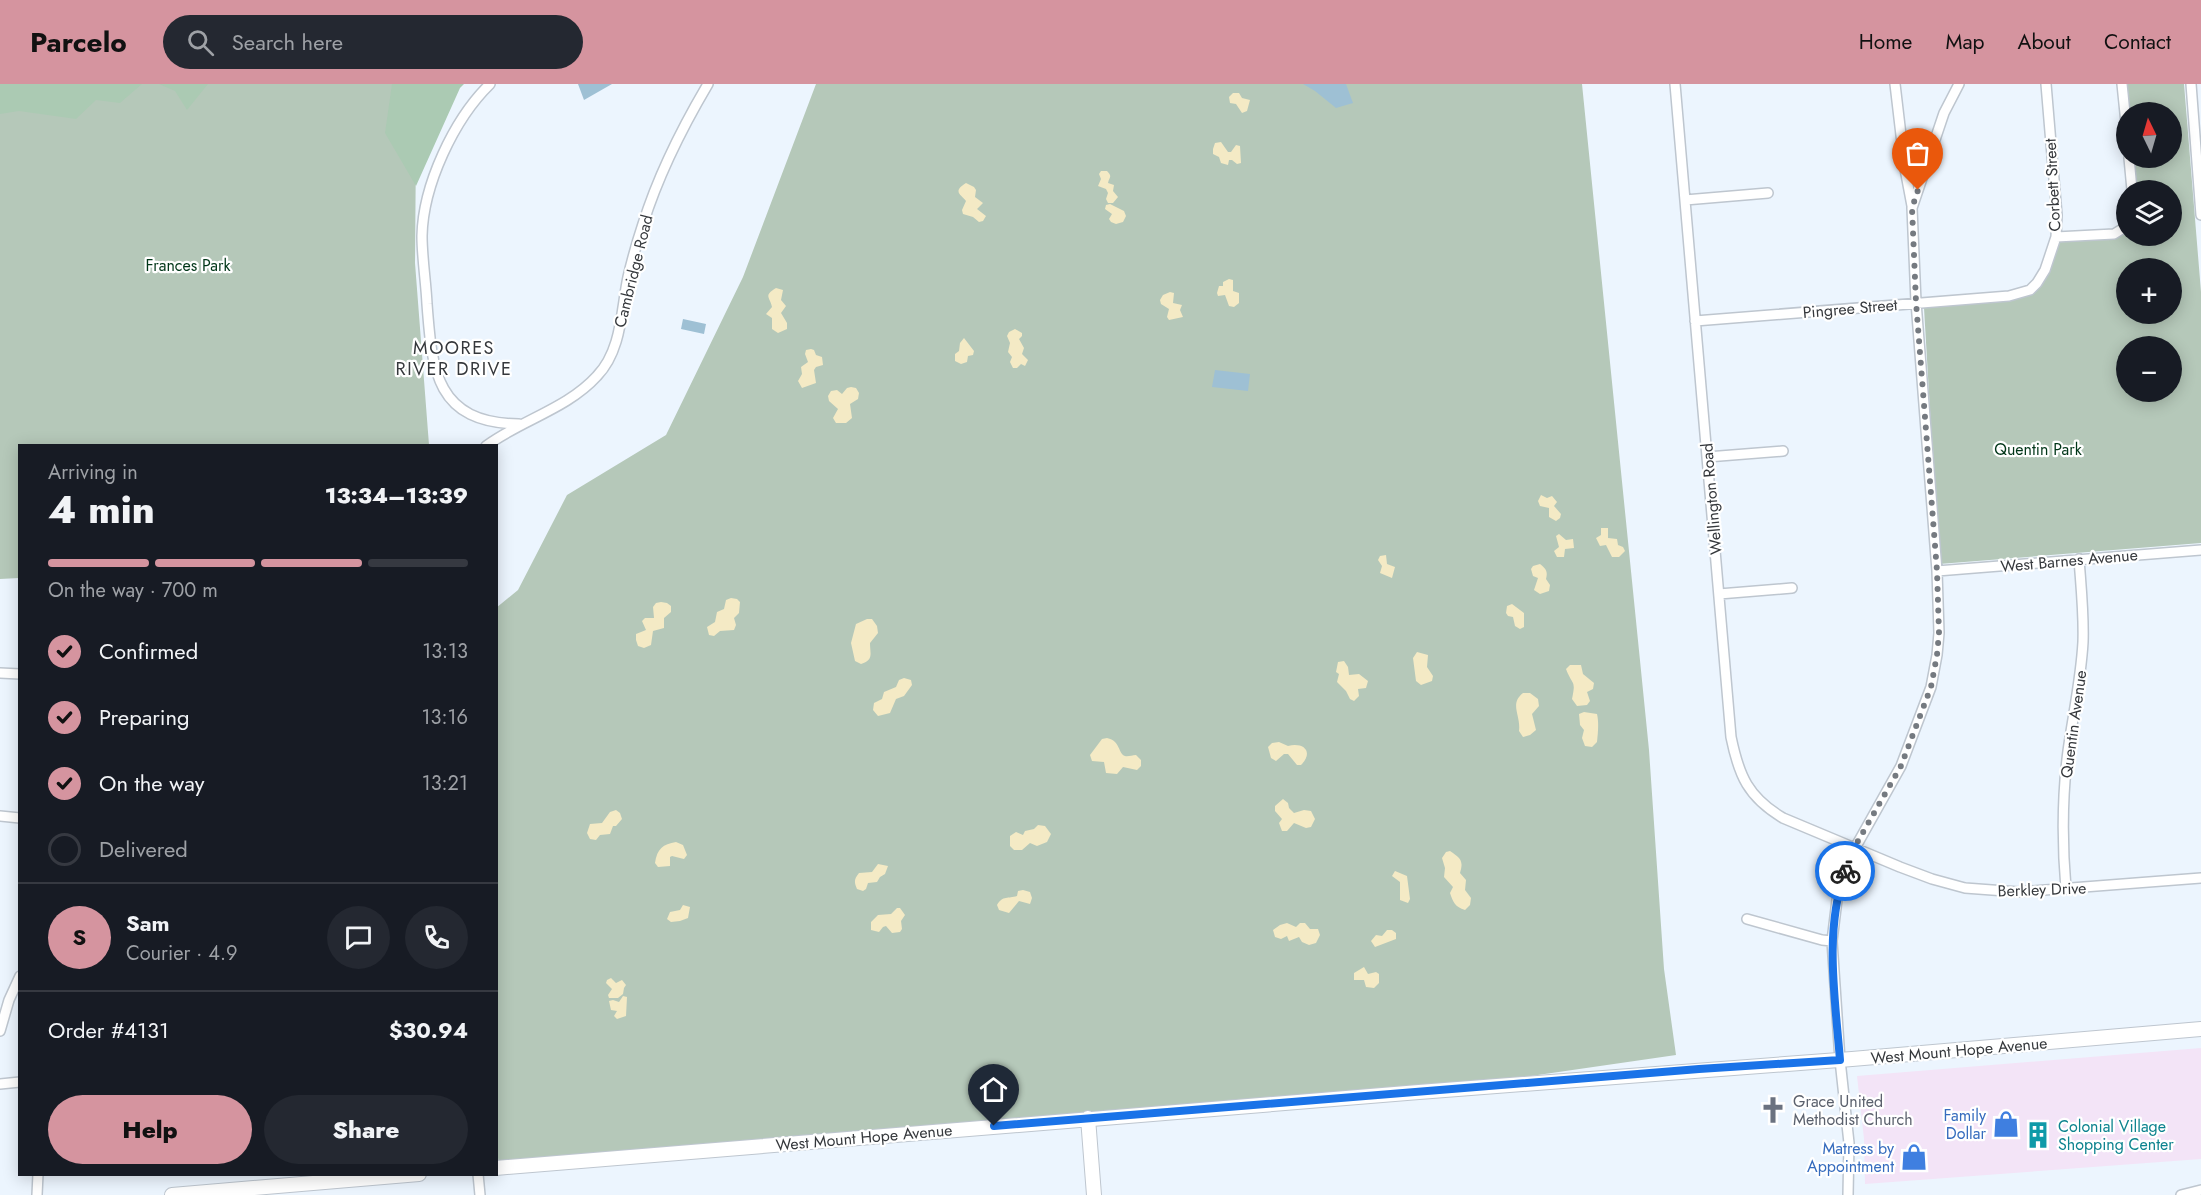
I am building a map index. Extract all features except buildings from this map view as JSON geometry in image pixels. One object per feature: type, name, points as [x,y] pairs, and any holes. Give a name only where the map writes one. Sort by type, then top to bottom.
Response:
[{"type":"street","points":[[490,84],[475,100],[442,155],[426,203],[422,237],[434,366],[447,394],[468,412],[502,423],[522,424]]},
{"type":"street","points":[[701,84],[701,96]]},
{"type":"street","name":"Cambridge Road","points":[[489,444],[502,434],[565,403],[584,390],[608,361],[620,326],[628,277],[643,224],[662,173],[708,84]]},
{"type":"street","name":"Wellington Road","points":[[1675,84],[1731,737],[1735,758],[1747,787],[1766,808],[1783,818],[1854,848]]},
{"type":"street","points":[[1848,1195],[1849,1143],[1840,1060],[1832,941],[1837,900],[1854,848],[1901,766],[1931,687],[1939,633],[1937,571],[1916,302],[1912,208],[1895,84]]},
{"type":"street","points":[[1912,208],[1944,113],[1959,84]]},
{"type":"street","name":"Corbett Street","points":[[2037,283],[2045,270],[2056,237],[2057,215],[2046,84]]},
{"type":"street","points":[[2122,84],[2124,102]]},
{"type":"street","points":[[2191,84],[2198,146],[2201,215]]},
{"type":"street","points":[[1685,200],[1768,193]]},
{"type":"street","points":[[2056,237],[2116,233]]},
{"type":"street","name":"Pingree Street","points":[[1695,321],[2009,296],[2030,290],[2037,283]]},
{"type":"street","points":[[1707,457],[1783,451]]},
{"type":"street","name":"West Barnes Avenue","points":[[1937,571],[2201,550]]},
{"type":"street","name":"Quentin Avenue","points":[[2066,889],[2063,850],[2064,793],[2083,642],[2079,559]]},
{"type":"street","points":[[1719,594],[1792,588]]},
{"type":"street","points":[[0,673],[18,674]]},
{"type":"street","points":[[0,816],[18,818]]},
{"type":"street","name":"Berkley Drive","points":[[1854,848],[1932,879],[1965,888],[2019,892],[2201,878]]},
{"type":"street","points":[[1747,919],[1832,941]]},
{"type":"street","points":[[0,1031],[9,1000],[18,980]]},
{"type":"street","name":"West Mount Hope Avenue","points":[[498,1168],[2201,1029]]},
{"type":"street","points":[[0,1084],[18,1082]]},
{"type":"street","points":[[1088,1118],[1094,1195]]},
{"type":"street","points":[[37,1195],[39,1176]]},
{"type":"street","points":[[172,1195],[395,1176]]},
{"type":"street","points":[[478,1176],[480,1195]]},
{"type":"street","points":[[2181,1195],[2201,1190]]},
{"type":"shaded area","points":[[2201,1048],[2201,1159],[1865,1184],[1864,1139],[1857,1076]]},
{"type":"green space","name":"Frances Park","points":[[0,84],[432,84],[416,143],[415,263],[429,444],[18,444],[18,578],[0,579]]},
{"type":"green space","points":[[0,84],[142,84],[120,103],[96,100],[76,119],[19,111],[0,114]]},
{"type":"green space","points":[[159,84],[208,84],[187,110],[175,91]]},
{"type":"green space","points":[[392,84],[464,84],[460,88],[416,186],[385,133]]},
{"type":"green space","points":[[816,84],[1582,84],[1649,750],[1664,969],[1676,1055],[1419,1092],[499,1168],[498,606],[518,590],[567,495],[666,435],[743,277]]},
{"type":"green space","name":"Quentin Park","points":[[2121,84],[2184,84],[2201,292],[2201,543],[1939,564],[1924,308],[2009,294],[2038,285],[2054,259],[2057,236],[2116,231],[2116,246],[2182,246],[2182,180],[2129,180],[2129,168],[2182,168],[2182,102],[2123,102]]},
{"type":"sand","points":[[1233,93],[1239,93],[1242,98],[1250,100],[1247,111],[1242,113],[1236,104],[1230,103],[1229,97]]},
{"type":"sand","points":[[1221,142],[1228,152],[1231,152],[1236,145],[1240,146],[1241,163],[1237,164],[1229,160],[1228,165],[1221,163],[1219,157],[1213,154],[1213,149],[1215,143]]},
{"type":"sand","points":[[1101,171],[1107,171],[1110,176],[1108,183],[1114,185],[1113,191],[1118,197],[1113,203],[1108,203],[1106,199],[1108,193],[1106,189],[1098,186]]},
{"type":"sand","points":[[966,183],[974,187],[975,197],[983,203],[977,209],[986,216],[983,221],[979,222],[963,214],[962,210],[966,201],[960,195],[959,189]]},
{"type":"sand","points":[[1110,204],[1124,211],[1126,216],[1123,222],[1116,224],[1111,222],[1109,219],[1112,214],[1105,209],[1106,205]]},
{"type":"sand","points":[[1233,280],[1233,291],[1239,293],[1239,303],[1234,307],[1229,306],[1225,295],[1218,296],[1217,293],[1219,286],[1223,286],[1223,282]]},
{"type":"sand","points":[[776,288],[783,290],[781,300],[786,306],[781,313],[787,323],[787,329],[778,333],[772,329],[772,318],[766,314],[772,307],[768,295]]},
{"type":"sand","points":[[1174,293],[1173,303],[1182,305],[1180,310],[1183,317],[1169,320],[1167,317],[1169,309],[1161,304],[1160,300],[1163,295]]},
{"type":"sand","points":[[1015,329],[1022,333],[1019,339],[1024,348],[1022,354],[1028,360],[1025,366],[1021,364],[1013,368],[1010,362],[1012,357],[1008,352],[1010,343],[1007,336]]},
{"type":"sand","points":[[964,338],[974,351],[973,355],[968,356],[967,362],[961,364],[955,361],[955,354],[959,351],[960,343]]},
{"type":"sand","points":[[811,349],[816,355],[822,357],[823,365],[814,370],[816,383],[802,388],[798,381],[802,374],[801,367],[808,362],[806,350]]},
{"type":"sand","points":[[851,387],[856,388],[859,393],[858,399],[850,404],[852,418],[846,423],[836,423],[833,418],[838,409],[829,401],[828,396],[831,391],[837,390],[842,394]]},
{"type":"sand","points":[[1541,495],[1547,498],[1552,496],[1557,502],[1554,506],[1561,514],[1556,521],[1549,517],[1549,508],[1540,506],[1538,501]]},
{"type":"sand","points":[[1601,528],[1608,528],[1608,538],[1617,539],[1618,545],[1623,547],[1625,551],[1619,557],[1612,557],[1606,545],[1600,546],[1596,538],[1601,535]]},
{"type":"sand","points":[[1559,534],[1566,540],[1573,539],[1574,548],[1565,549],[1564,557],[1557,557],[1554,551],[1559,547],[1556,536]]},
{"type":"sand","points":[[1386,555],[1387,564],[1395,567],[1392,578],[1380,573],[1382,566],[1378,560],[1380,556]]},
{"type":"sand","points":[[1540,564],[1546,570],[1546,579],[1550,585],[1549,591],[1540,594],[1534,590],[1538,578],[1533,576],[1531,569]]},
{"type":"sand","points":[[731,598],[740,602],[739,613],[734,618],[736,625],[734,630],[720,631],[714,636],[709,635],[707,627],[715,622],[717,612],[724,609],[726,600]]},
{"type":"sand","points":[[661,602],[671,606],[671,612],[664,618],[664,628],[653,631],[651,645],[644,648],[638,646],[636,634],[646,630],[642,621],[645,618],[654,618],[653,607],[656,603]]},
{"type":"sand","points":[[1512,604],[1524,613],[1524,627],[1520,629],[1515,626],[1513,617],[1506,613],[1507,606]]},
{"type":"sand","points":[[872,619],[877,626],[878,633],[870,643],[870,658],[861,664],[855,661],[851,643],[856,624]]},
{"type":"sand","points":[[1417,652],[1428,655],[1427,667],[1433,676],[1432,681],[1421,685],[1416,681],[1413,658]]},
{"type":"sand","points":[[1344,661],[1349,675],[1359,674],[1368,681],[1366,688],[1358,689],[1359,696],[1354,701],[1337,682],[1338,662]]},
{"type":"sand","points":[[1570,665],[1581,665],[1583,674],[1594,683],[1593,689],[1587,692],[1590,701],[1587,705],[1577,706],[1572,699],[1574,685],[1566,669]]},
{"type":"sand","points":[[904,678],[911,680],[912,685],[904,696],[896,699],[890,713],[878,716],[873,710],[874,703],[882,699],[884,692],[896,687],[899,680]]},
{"type":"sand","points":[[1523,693],[1530,693],[1538,699],[1539,706],[1532,714],[1536,730],[1523,737],[1519,731],[1516,706]]},
{"type":"sand","points":[[1584,712],[1597,714],[1597,742],[1592,747],[1585,746],[1582,738],[1584,730],[1580,725],[1579,714]]},
{"type":"sand","points":[[1107,738],[1117,744],[1123,755],[1136,755],[1141,760],[1141,766],[1137,770],[1123,767],[1117,774],[1106,773],[1104,762],[1092,761],[1090,755],[1102,739]]},
{"type":"sand","points":[[1279,742],[1288,746],[1299,745],[1305,749],[1307,756],[1301,765],[1297,765],[1288,754],[1284,754],[1276,761],[1271,758],[1268,747],[1272,743]]},
{"type":"sand","points":[[1283,799],[1294,813],[1304,810],[1311,811],[1315,819],[1311,827],[1306,828],[1294,823],[1287,831],[1282,831],[1279,823],[1282,819],[1275,811],[1275,806]]},
{"type":"sand","points":[[616,810],[622,819],[616,826],[613,826],[610,834],[600,835],[596,840],[590,839],[587,833],[590,824],[602,823],[610,812]]},
{"type":"sand","points":[[1038,825],[1045,826],[1051,834],[1047,842],[1037,846],[1030,843],[1022,850],[1014,850],[1010,846],[1010,836],[1016,832],[1023,835],[1025,831],[1034,829]]},
{"type":"sand","points":[[676,842],[683,845],[687,855],[684,859],[672,856],[670,866],[658,867],[655,863],[659,851],[664,846]]},
{"type":"sand","points":[[1450,851],[1460,860],[1462,865],[1460,873],[1466,880],[1465,890],[1471,898],[1470,905],[1465,910],[1453,902],[1450,893],[1453,887],[1444,877],[1445,868],[1442,858],[1446,852]]},
{"type":"sand","points":[[878,864],[888,866],[885,874],[877,882],[868,883],[863,891],[857,889],[855,881],[859,873],[872,872]]},
{"type":"sand","points":[[1395,871],[1407,876],[1410,899],[1408,903],[1400,900],[1400,882],[1392,876]]},
{"type":"sand","points":[[1018,891],[1030,892],[1032,898],[1030,904],[1019,901],[1009,913],[999,910],[997,905],[1001,900],[1017,896]]},
{"type":"sand","points":[[683,905],[690,907],[688,918],[671,922],[667,919],[670,912],[680,910]]},
{"type":"sand","points":[[900,908],[905,915],[901,921],[900,932],[892,933],[886,926],[879,932],[871,930],[871,922],[878,915],[891,914]]},
{"type":"sand","points":[[1287,923],[1296,927],[1300,923],[1305,923],[1310,929],[1318,929],[1320,935],[1316,943],[1309,945],[1302,942],[1299,937],[1289,941],[1287,936],[1281,939],[1275,937],[1273,930]]},
{"type":"sand","points":[[1387,930],[1396,933],[1396,939],[1375,947],[1371,941],[1376,935],[1382,936]]},
{"type":"sand","points":[[1364,967],[1368,974],[1376,972],[1379,974],[1379,983],[1374,988],[1366,987],[1364,980],[1354,980],[1354,973]]},
{"type":"sand","points":[[611,978],[616,983],[622,980],[626,985],[623,994],[618,998],[609,998],[608,995],[612,989],[606,983]]},
{"type":"sand","points":[[623,996],[627,997],[626,1016],[617,1019],[614,1016],[617,1011],[611,1010],[609,1001],[619,1002]]},
{"type":"water","points":[[578,84],[612,84],[584,100]]},
{"type":"water","points":[[1303,84],[1346,84],[1353,103],[1336,108]]},
{"type":"water","points":[[683,319],[706,324],[704,334],[681,329]]},
{"type":"water","points":[[1215,370],[1250,374],[1248,391],[1212,387]]},
{"type":"way so far","points":[[1845,871],[1854,848],[1901,766],[1931,687],[1937,655],[1939,633],[1937,571],[1916,302],[1912,208],[1918,190]]},
{"type":"place","name":"Grace United Methodist Church","points":[[1773,1110]]},
{"type":"place","name":"Family Dollar","points":[[2006,1124]]},
{"type":"place","name":"Colonial Village Shopping Center","points":[[2038,1135]]},
{"type":"place","name":"Matress by Appointment","points":[[1914,1157]]},
{"type":"district","name":"MOORES RIVER DRIVE","points":[[454,358]]},
{"type":"route","points":[[994,1126],[1699,1069],[1840,1060],[1832,941],[1837,900],[1845,871]]}]
